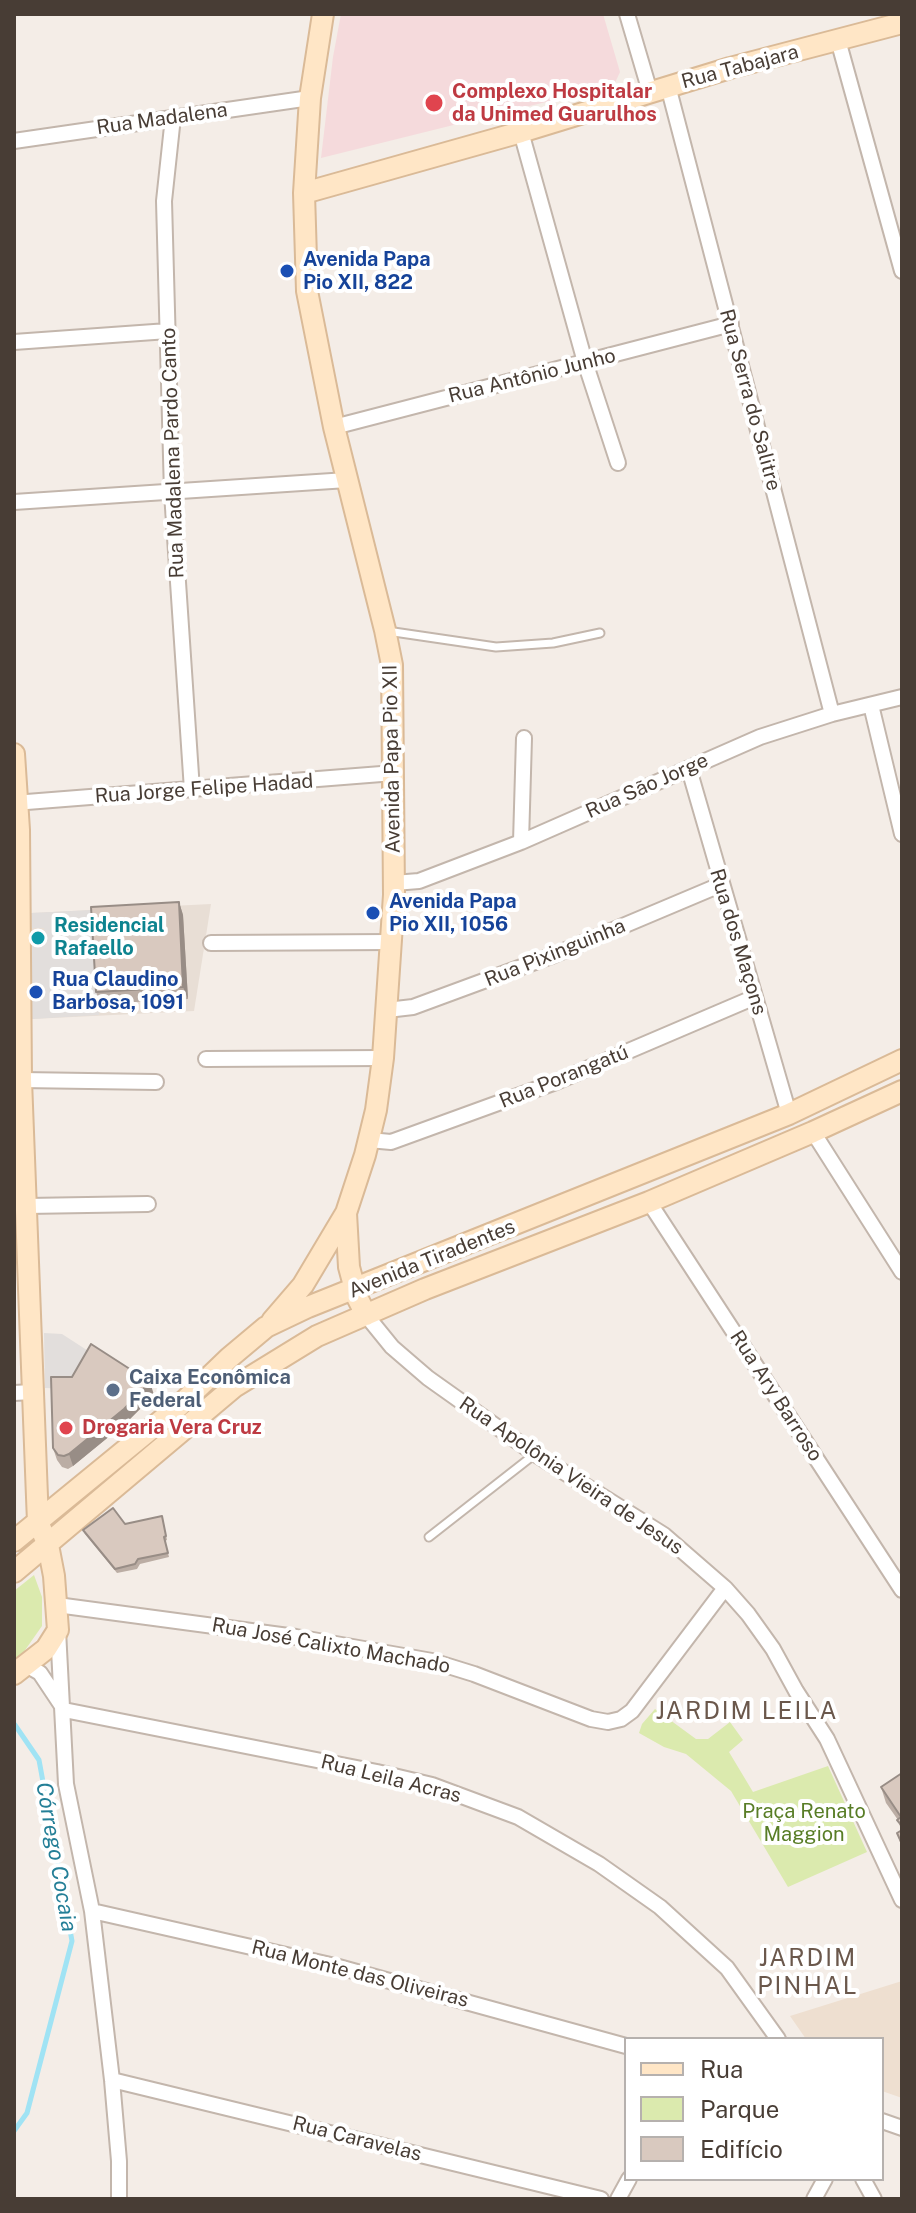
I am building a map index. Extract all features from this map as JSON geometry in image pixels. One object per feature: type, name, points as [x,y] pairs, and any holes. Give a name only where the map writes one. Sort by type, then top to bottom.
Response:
[{"type":"street","name":"Avenida Papa Pio XII","points":[[323,14],[310,98],[304,193],[307,291],[334,427],[392,665],[394,883],[383,1058],[369,1140],[346,1213],[355,1290],[366,1315]]},
{"type":"street","name":"Rua Serra do Salitre","points":[[627,14],[659,89],[731,324],[832,714]]},
{"type":"street","name":"Rua Tabajara","points":[[304,193],[521,132],[659,89],[902,23]]},
{"type":"street","points":[[838,40],[902,271]]},
{"type":"street","name":"Rua Madalena","points":[[14,141],[310,98]]},
{"type":"street","name":"Rua Madalena Pardo Canto","points":[[173,117],[164,201],[172,493],[192,790]]},
{"type":"street","points":[[521,132],[585,362],[618,463]]},
{"type":"street","name":"Rua Antônio Junho","points":[[334,427],[731,324]]},
{"type":"street","points":[[14,342],[168,331]]},
{"type":"street","points":[[14,502],[347,480]]},
{"type":"street","name":"Rua São Jorge","points":[[394,883],[419,881],[521,842],[760,737],[832,714],[902,697]]},
{"type":"street","points":[[871,705],[902,834]]},
{"type":"street","points":[[521,842],[524,738]]},
{"type":"street","points":[[14,754],[21,1080],[19,1131],[27,1206],[23,1393],[38,1522],[48,1545],[57,1605],[66,1784],[92,1911],[112,2080],[119,2199]]},
{"type":"street","name":"Rua dos Maçons","points":[[689,769],[720,885],[789,1114]]},
{"type":"street","name":"Rua Jorge Felipe Hadad","points":[[16,803],[394,773]]},
{"type":"street","name":"Rua Pixinguinha","points":[[387,1010],[413,1007],[554,955],[720,885]]},
{"type":"street","points":[[211,943],[392,942]]},
{"type":"street","name":"Rua Porangatú","points":[[369,1140],[391,1142],[556,1082],[755,997]]},
{"type":"street","points":[[206,1059],[383,1058]]},
{"type":"street","name":"Avenida Tiradentes","points":[[14,1541],[179,1406],[266,1327],[789,1114],[902,1060]]},
{"type":"street","points":[[21,1080],[156,1082]]},
{"type":"street","name":"Avenida Tiradentes","points":[[14,1572],[234,1387],[317,1336],[425,1289],[649,1202],[902,1091]]},
{"type":"street","points":[[813,1132],[902,1272]]},
{"type":"street","name":"Rua Ary Barroso","points":[[649,1202],[902,1590]]},
{"type":"street","points":[[27,1206],[148,1204]]},
{"type":"street","points":[[266,1327],[303,1285],[346,1213]]},
{"type":"street","points":[[349,1257],[363,1268],[385,1278],[425,1289]]},
{"type":"street","name":"Rua Apolônia Vieira de Jesus","points":[[366,1315],[392,1347],[428,1378],[535,1454],[664,1535],[725,1588],[773,1649],[827,1739],[902,1900]]},
{"type":"street","name":"Rua José Calixto Machado","points":[[57,1605],[296,1637],[432,1661],[591,1719],[608,1722],[621,1719],[632,1711],[725,1588]]},
{"type":"street","points":[[21,1670],[46,1649],[58,1630]]},
{"type":"street","points":[[21,1670],[40,1673],[64,1710]]},
{"type":"street","name":"Rua Leila Acras","points":[[64,1710],[377,1772],[432,1785],[518,1817],[599,1864],[660,1907],[727,1968],[777,2037]]},
{"type":"street","name":"Rua Monte das Oliveiras","points":[[92,1911],[335,1966],[624,2045]]},
{"type":"street","name":"Rua Caravelas","points":[[112,2080],[601,2199]]},
{"type":"street","points":[[618,2199],[628,2181]]},
{"type":"street","points":[[814,2199],[824,2181]]},
{"type":"street","points":[[864,2181],[874,2199]]},
{"type":"lane","points":[[385,630],[496,647],[553,643],[600,633]]},
{"type":"lane","points":[[429,1537],[535,1454]]},
{"type":"shaded area","name":"Complexo Hospitalar da Unimed Guarulhos","points":[[341,14],[603,14],[620,72],[614,85],[321,158]]},
{"type":"shaded area","points":[[211,904],[194,1011],[32,1019],[31,913]]},
{"type":"shaded area","points":[[92,910],[99,1015],[32,1019],[32,945],[46,943],[44,928],[32,928],[31,913]]},
{"type":"shaded area","points":[[44,1333],[62,1334],[96,1356],[76,1389],[45,1388]]},
{"type":"shaded area","points":[[902,1981],[902,2098],[884,2092],[884,2037],[805,2037],[790,2016]]},
{"type":"green space","points":[[34,1575],[42,1597],[42,1626],[23,1653],[14,1659],[14,1591]]},
{"type":"green space","name":"Praça Renato Maggion","points":[[655,1709],[696,1739],[708,1739],[730,1722],[743,1740],[729,1752],[753,1792],[828,1766],[867,1852],[788,1887],[731,1791],[686,1754],[664,1747],[639,1733],[642,1724]]},
{"type":"building","points":[[179,902],[183,987],[96,992],[91,907]]},
{"type":"building","points":[[91,1344],[150,1382],[124,1409],[69,1454],[58,1455],[53,1448],[51,1377],[72,1377]]},
{"type":"building","points":[[113,1508],[125,1524],[162,1516],[168,1553],[138,1559],[135,1564],[115,1569],[83,1530]]},
{"type":"building","points":[[902,1773],[902,1826],[897,1820],[901,1817],[881,1787]]},
{"type":"waterway","name":"Córrego Cocaia","points":[[14,2131],[27,2113],[72,1941],[39,1760],[15,1725]]},
{"type":"place","name":"Complexo Hospitalar da Unimed Guarulhos","points":[[434,103]]},
{"type":"place","name":"Avenida Papa Pio XII, 822","points":[[287,271]]},
{"type":"place","name":"Avenida Papa Pio XII, 1056","points":[[373,913]]},
{"type":"place","name":"Residencial Rafaello","points":[[38,938]]},
{"type":"place","name":"Rua Claudino Barbosa, 1091","points":[[36,992]]},
{"type":"place","name":"Caixa Econômica Federal","points":[[113,1390]]},
{"type":"place","name":"Drogaria Vera Cruz","points":[[66,1428]]},
{"type":"district","name":"JARDIM LEILA","points":[[747,1712]]},
{"type":"district","name":"JARDIM PINHAL","points":[[808,1973]]}]
